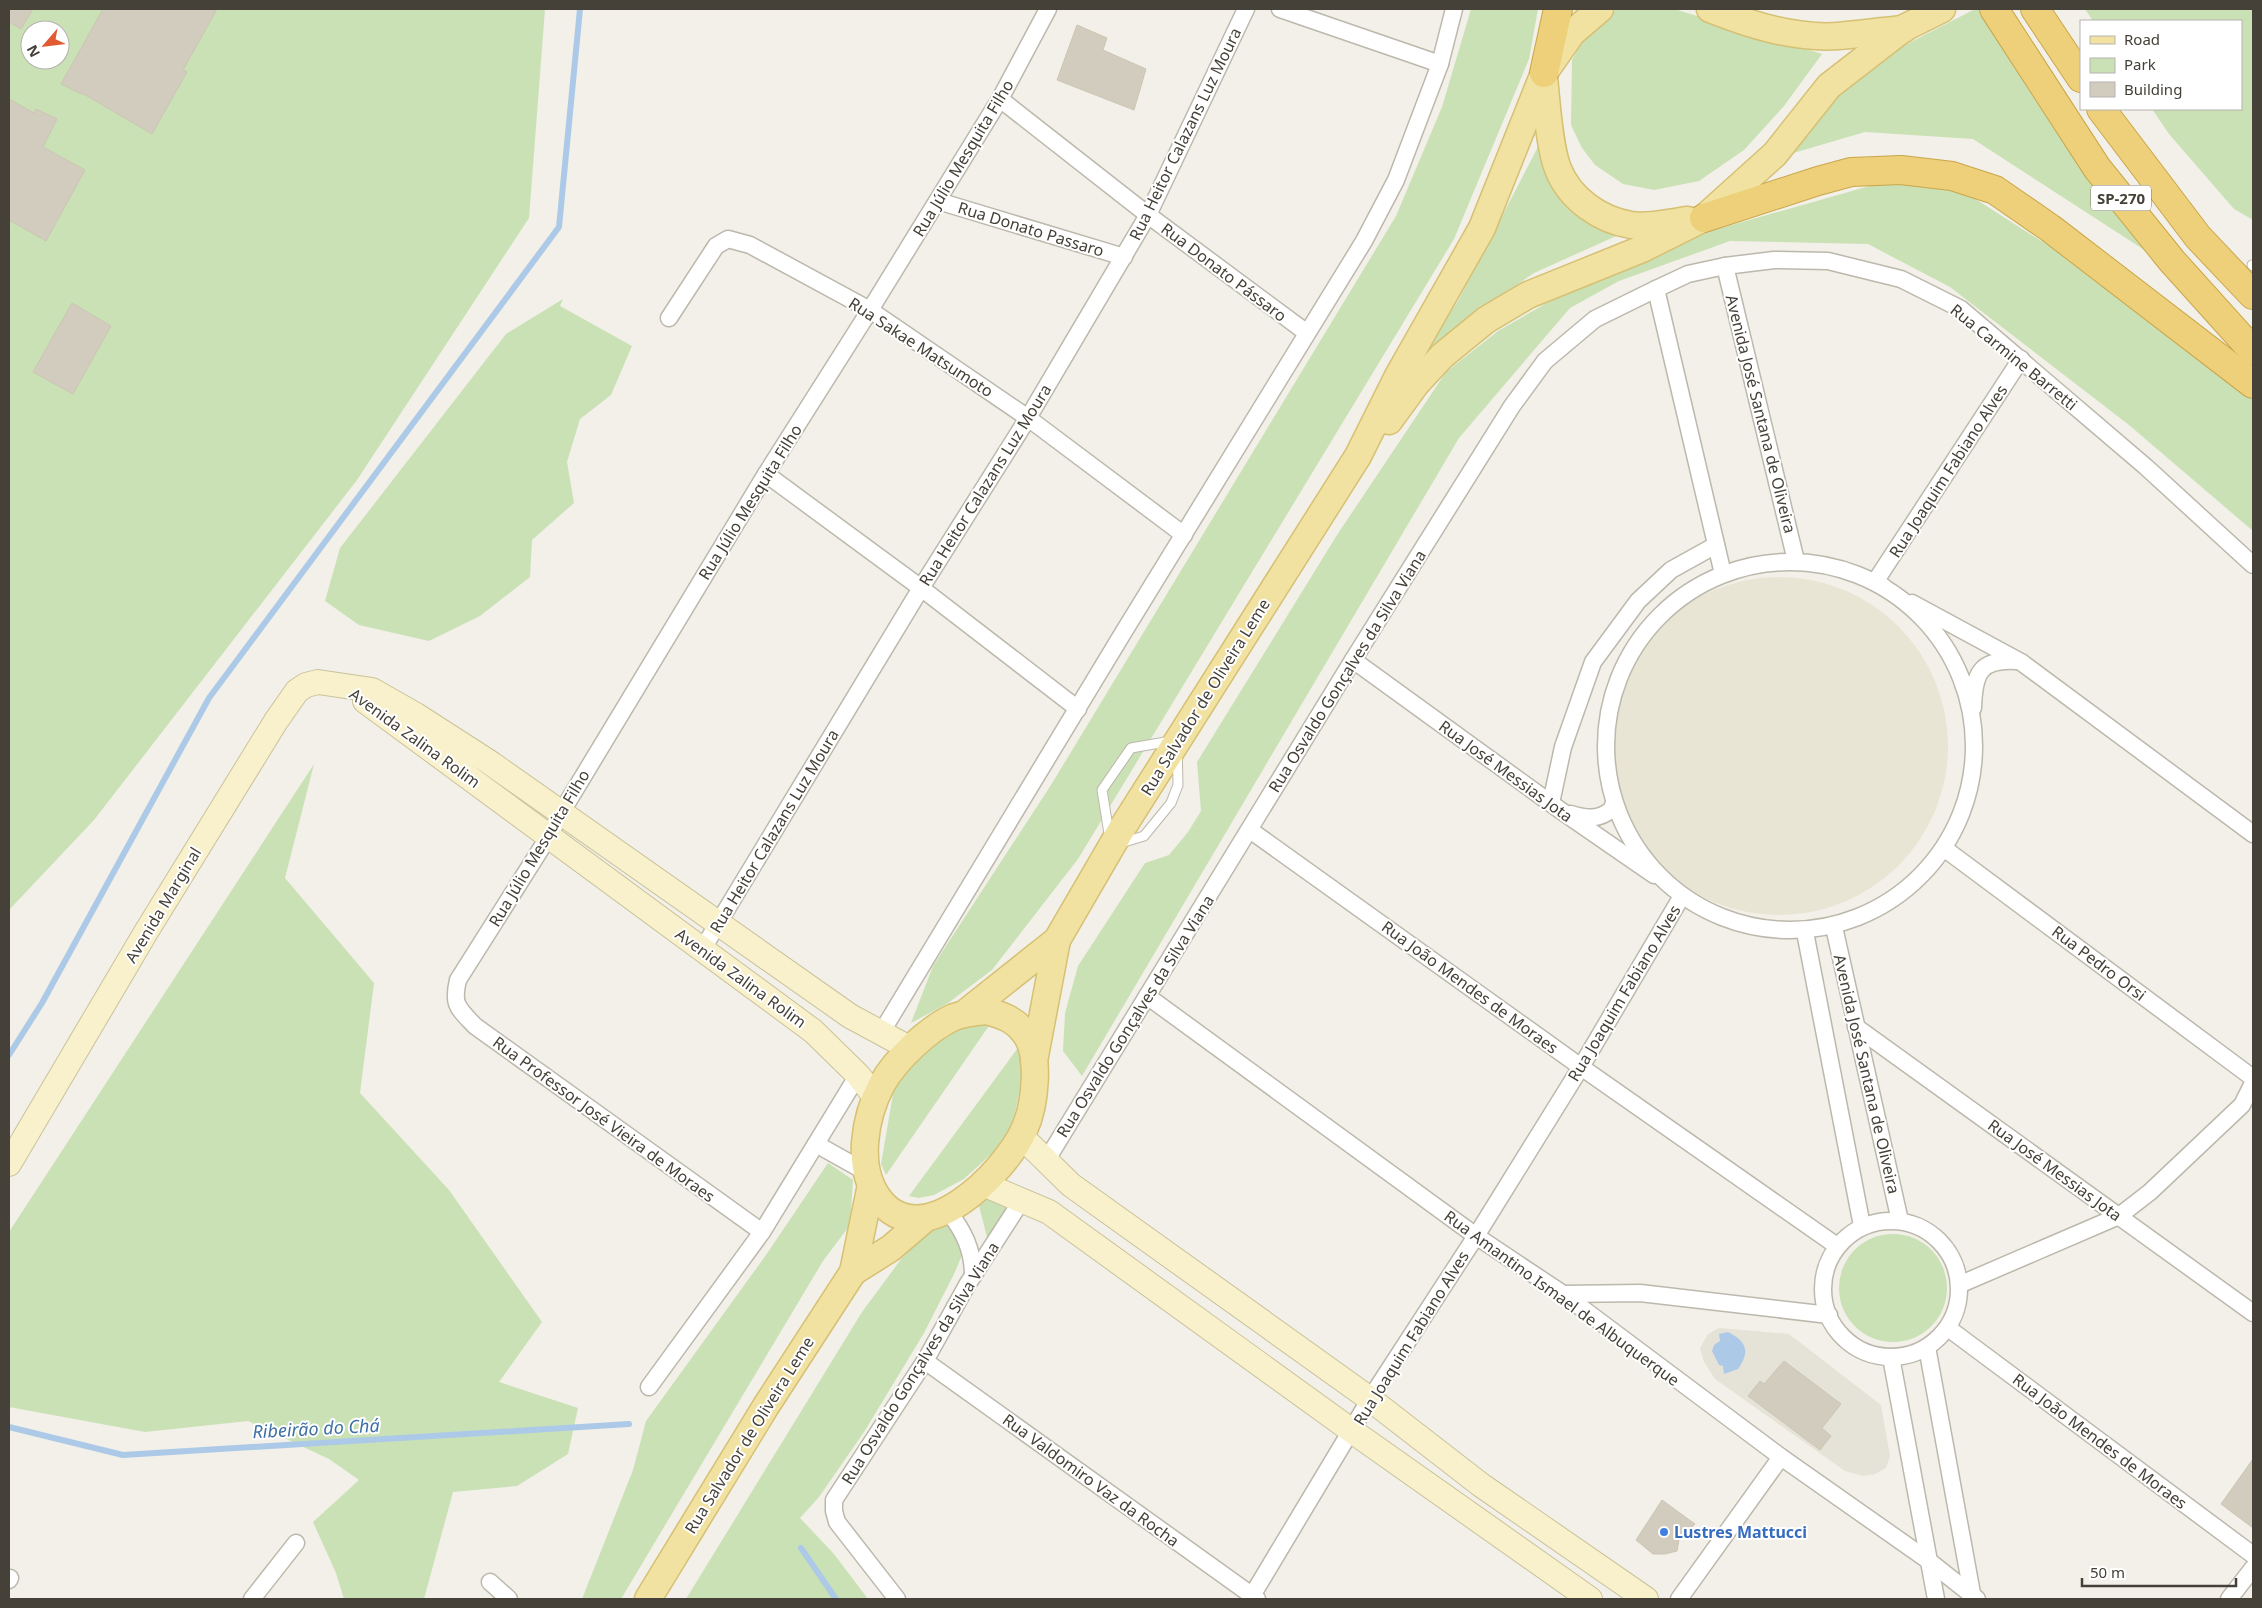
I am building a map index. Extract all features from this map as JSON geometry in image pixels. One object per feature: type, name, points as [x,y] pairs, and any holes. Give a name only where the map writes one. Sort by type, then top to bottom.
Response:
[{"type":"highway","points":[[1544,73],[1558,9]]},
{"type":"highway","points":[[2036,11],[2080,77]]},
{"type":"highway","name":"SP-270","points":[[2000,19],[2097,168],[2172,261],[2253,351]]},
{"type":"highway","name":"SP-270","points":[[2102,110],[2198,237],[2253,295]]},
{"type":"highway","points":[[1704,218],[1851,172],[1901,170],[1952,176],[1995,190],[2050,228],[2253,384]]},
{"type":"highway","points":[[2198,237],[2253,265]]},
{"type":"main road","points":[[1358,456],[1398,376],[1482,228],[1544,73],[1572,33],[1600,9]]},
{"type":"main road","points":[[1710,9],[1783,32],[1836,36],[1904,28]]},
{"type":"main road","points":[[1358,456],[1382,430],[1416,384],[1442,356],[1486,320],[1528,296],[1642,249],[1704,218],[1774,154],[1829,86],[1904,28],[1942,9]]},
{"type":"main road","points":[[1544,73],[1549,125],[1558,169],[1574,196],[1600,216],[1632,226],[1704,218]]},
{"type":"main road","name":"Rua Salvador de Oliveira Leme","points":[[1057,940],[1111,846],[1358,456]]},
{"type":"main road","name":"Avenida Marginal","points":[[9,1164],[146,932],[297,691],[306,685],[318,682],[343,685]]},
{"type":"main road","name":"Avenida Zalina Rolim","points":[[343,685],[372,690],[489,762],[850,1016],[911,1049]]},
{"type":"main road","name":"Avenida Zalina Rolim","points":[[343,685],[813,1031],[858,1076],[876,1098]]},
{"type":"main road","points":[[964,1014],[1057,940]]},
{"type":"main road","points":[[853,1272],[891,1248],[936,1214],[983,1184],[1009,1155],[1021,1136],[1030,1114],[1034,1085],[1034,1061],[1057,940]]},
{"type":"main road","points":[[853,1272],[869,1178],[865,1150],[876,1098],[890,1073],[911,1049],[953,1017],[987,1011],[1007,1017],[1024,1031],[1034,1061]]},
{"type":"main road","points":[[1021,1136],[1071,1185],[1370,1399],[1481,1485],[1646,1599]]},
{"type":"main road","points":[[869,1178],[880,1200],[893,1213],[912,1220],[936,1214]]},
{"type":"main road","points":[[983,1184],[1049,1212],[1352,1431],[1590,1599]]},
{"type":"main road","name":"Rua Salvador de Oliveira Leme","points":[[648,1599],[766,1406],[853,1272]]},
{"type":"street","name":"Rua Júlio Mesquita Filho","points":[[454,996],[458,980],[549,836],[561,812],[766,474],[1000,99],[1048,9]]},
{"type":"street","name":"Rua Heitor Calazans Luz Moura","points":[[702,950],[921,588],[1028,418],[1124,257],[1148,215],[1246,9]]},
{"type":"street","points":[[1280,9],[1440,64]]},
{"type":"street","points":[[881,1033],[1364,241],[1396,180],[1440,64],[1454,9]]},
{"type":"street","name":"Rua Donato Pássaro","points":[[1000,99],[1148,215],[1307,333]]},
{"type":"street","name":"Rua Donato Passaro","points":[[938,201],[1124,257]]},
{"type":"street","name":"Rua Sakae Matsumoto","points":[[669,318],[716,246],[728,238],[750,245],[870,310],[1028,418],[1184,535]]},
{"type":"street","name":"Rua Carmine Barretti","points":[[1725,266],[1774,260],[1828,261],[1901,279],[1961,308],[2022,359],[2253,565]]},
{"type":"street","name":"Rua Osvaldo Gonçalves da Silva Viana","points":[[1046,1161],[1250,830],[1352,660],[1512,406],[1545,361],[1595,319],[1688,274],[1725,266]]},
{"type":"street","name":"Avenida José Santana de Oliveira","points":[[1725,266],[1796,561]]},
{"type":"street","points":[[1656,289],[1723,574]]},
{"type":"street","name":"Rua Joaquim Fabiano Alves","points":[[1875,582],[2022,359]]},
{"type":"street","points":[[766,474],[921,588],[1078,709]]},
{"type":"street","points":[[1614,802],[1612,809],[1591,819],[1555,806],[1563,747],[1593,662],[1638,601],[1671,570],[1716,545]]},
{"type":"street","points":[[1662,880],[1614,802],[1606,762],[1607,723],[1616,684],[1633,648],[1658,617],[1688,592],[1723,574],[1759,564],[1796,561],[1837,567],[1875,582],[2021,662],[2253,834]]},
{"type":"street","points":[[1875,582],[1931,627],[1957,668],[1972,712],[1972,722]]},
{"type":"street","name":"Rua José Messias Jota","points":[[1352,660],[1682,896],[1740,925],[1805,932],[1834,927],[1867,916],[1897,899],[1923,876],[1945,849],[1966,806],[1975,760],[1972,722]]},
{"type":"street","points":[[1972,722],[1975,688],[1978,674],[1983,666],[1994,661],[2021,662]]},
{"type":"street","name":"Rua João Mendes de Moraes","points":[[1250,830],[1581,1067],[1837,1246]]},
{"type":"street","name":"Rua Pedro Orsi","points":[[1945,849],[2253,1078]]},
{"type":"street","name":"Rua Joaquim Fabiano Alves","points":[[1253,1598],[1370,1399],[1476,1236],[1581,1067],[1682,896]]},
{"type":"street","name":"Avenida José Santana de Oliveira","points":[[1834,927],[1900,1221]]},
{"type":"street","name":"Avenida José Santana de Oliveira","points":[[1805,932],[1862,1226]]},
{"type":"street","name":"Rua Professor José Vieira de Moraes","points":[[454,996],[461,1012],[475,1026],[762,1232]]},
{"type":"street","name":"Rua Amantino Ismael de Albuquerque","points":[[1147,996],[1476,1236],[1563,1294],[1781,1457],[1929,1561],[1974,1598]]},
{"type":"street","name":"Rua José Messias Jota","points":[[1856,1027],[2253,1313]]},
{"type":"street","points":[[649,1387],[762,1232],[858,1076]]},
{"type":"street","points":[[1961,1284],[2119,1216],[2150,1192],[2242,1105],[2253,1083]]},
{"type":"street","points":[[816,1144],[869,1178]]},
{"type":"street","name":"Rua Osvaldo Gonçalves da Silva Viana","points":[[897,1599],[837,1522],[834,1500],[925,1361],[973,1276],[1022,1200]]},
{"type":"street","points":[[936,1214],[960,1227],[972,1252],[973,1276]]},
{"type":"street","points":[[1882,1220],[1900,1221],[1930,1232],[1949,1252],[1961,1284],[1956,1312],[1948,1328],[1927,1347],[1910,1355],[1891,1357],[1873,1355],[1856,1348],[1842,1336],[1829,1315],[1823,1290],[1824,1274],[1829,1259],[1837,1246],[1862,1226],[1882,1220]]},
{"type":"street","points":[[1563,1294],[1640,1293],[1829,1315]]},
{"type":"street","name":"Rua João Mendes de Moraes","points":[[1948,1328],[2253,1555]]},
{"type":"street","points":[[1927,1347],[1974,1598]]},
{"type":"street","points":[[1891,1357],[1936,1599]]},
{"type":"street","name":"Rua Valdomiro Vaz da Rocha","points":[[925,1361],[1253,1598]]},
{"type":"street","points":[[1679,1599],[1781,1457]]},
{"type":"street","points":[[252,1599],[296,1543]]},
{"type":"street","points":[[2229,1599],[2253,1568]]},
{"type":"street","points":[[490,1582],[509,1599]]},
{"type":"lane","points":[[1111,846],[1102,790],[1131,748],[1177,740]]},
{"type":"shaded area","points":[[1779,577],[1812,580],[1844,590],[1873,606],[1898,627],[1919,652],[1935,681],[1945,713],[1948,746],[1945,779],[1935,811],[1919,840],[1898,865],[1873,886],[1844,902],[1812,912],[1779,915],[1746,912],[1714,902],[1685,886],[1660,865],[1639,840],[1623,811],[1613,779],[1610,746],[1613,713],[1623,681],[1639,652],[1660,627],[1685,606],[1714,590],[1746,580]]},
{"type":"shaded area","points":[[1719,1328],[1789,1334],[1881,1405],[1890,1456],[1886,1468],[1875,1474],[1863,1476],[1845,1471],[1715,1379],[1704,1362],[1700,1348],[1708,1334]]},
{"type":"green space","points":[[9,9],[545,9],[529,218],[357,480],[94,820],[9,910]]},
{"type":"green space","points":[[1471,9],[1538,9],[1529,59],[1454,239],[1078,859],[992,970],[948,1003],[911,1023],[933,966],[1051,785],[1396,216],[1442,107]]},
{"type":"green space","points":[[1617,9],[1674,9],[1822,54],[1784,106],[1744,150],[1699,181],[1654,190],[1623,184],[1595,165],[1582,148],[1571,125],[1572,60],[1592,24]]},
{"type":"green space","points":[[1975,9],[1979,9],[2166,264],[1973,139],[1865,132],[1776,158],[1845,76]]},
{"type":"green space","points":[[2085,9],[2253,9],[2253,220],[2234,209],[2169,134],[2153,110],[2242,110],[2242,20],[2092,20]]},
{"type":"green space","points":[[1540,143],[1623,233],[1534,273],[1471,316],[1424,352],[1458,301]]},
{"type":"green space","points":[[1901,177],[1963,191],[2060,253],[2253,396],[2253,531],[2129,425],[1950,287],[1868,244],[1730,241],[1619,281],[1570,308],[1459,438],[1082,1076],[1063,1051],[1065,1013],[1078,966],[1145,863],[1169,855],[1188,832],[1201,811],[1197,762],[1337,535],[1446,372],[1498,331],[1559,296],[1693,236]]},
{"type":"green space","points":[[563,299],[560,306],[632,346],[611,395],[580,419],[567,462],[574,503],[532,540],[530,577],[480,616],[429,641],[359,625],[325,601],[340,548],[506,334]]},
{"type":"green space","points":[[314,764],[285,878],[374,983],[360,1093],[449,1190],[542,1322],[499,1382],[578,1408],[568,1454],[517,1486],[453,1492],[424,1599],[344,1599],[336,1573],[313,1522],[359,1480],[329,1459],[248,1421],[145,1432],[9,1407],[9,1232]]},
{"type":"green space","points":[[995,1017],[886,1175],[881,1164],[893,1094],[905,1071],[941,1036],[971,1019]]},
{"type":"green space","points":[[1023,1041],[1028,1053],[1013,1122],[1001,1145],[964,1179],[934,1195],[919,1198],[909,1196]]},
{"type":"green space","points":[[828,1163],[853,1180],[850,1225],[823,1261],[621,1599],[582,1599],[633,1470],[646,1421],[766,1255]]},
{"type":"green space","points":[[990,1198],[1009,1203],[992,1235],[987,1237],[979,1203]]},
{"type":"green space","points":[[937,1224],[947,1224],[957,1232],[963,1253],[954,1274],[924,1333],[864,1432],[819,1497],[800,1518],[834,1554],[868,1599],[686,1599],[862,1312],[902,1258]]},
{"type":"green space","points":[[1893,1234],[1914,1238],[1931,1250],[1943,1267],[1947,1288],[1943,1309],[1931,1326],[1914,1338],[1893,1342],[1872,1338],[1855,1326],[1843,1309],[1839,1288],[1843,1267],[1855,1250],[1872,1238]]},
{"type":"water","points":[[1728,1332],[1743,1343],[1745,1352],[1738,1369],[1724,1374],[1723,1366],[1719,1365],[1712,1351],[1714,1345],[1720,1341],[1719,1334]]},
{"type":"building","points":[[9,9],[33,9],[26,20],[20,20],[20,28],[9,22]]},
{"type":"building","points":[[103,9],[217,9],[183,70],[187,72],[152,134],[82,93],[61,84]]},
{"type":"building","points":[[1077,25],[1107,38],[1103,50],[1146,69],[1134,110],[1057,80]]},
{"type":"building","points":[[9,99],[34,113],[36,109],[57,119],[43,147],[85,170],[46,241],[9,220]]},
{"type":"building","points":[[72,303],[111,326],[73,394],[33,372]]},
{"type":"building","points":[[1784,1361],[1841,1404],[1822,1428],[1831,1436],[1820,1450],[1748,1396],[1760,1381],[1764,1384]]},
{"type":"building","points":[[2253,1459],[2253,1528],[2221,1504]]},
{"type":"building","name":"Lustres Mattucci","points":[[1662,1500],[1695,1524],[1679,1540],[1677,1551],[1653,1554],[1636,1540]]},
{"type":"waterway","points":[[9,1055],[42,1003],[209,698],[559,227],[580,9]]},
{"type":"waterway","name":"Ribeirão do Chá","points":[[9,1427],[123,1455],[629,1424]]},
{"type":"waterway","name":"Ribeirão do Chá","points":[[801,1548],[836,1599]]},
{"type":"place","name":"Lustres Mattucci","points":[[1664,1532]]}]
